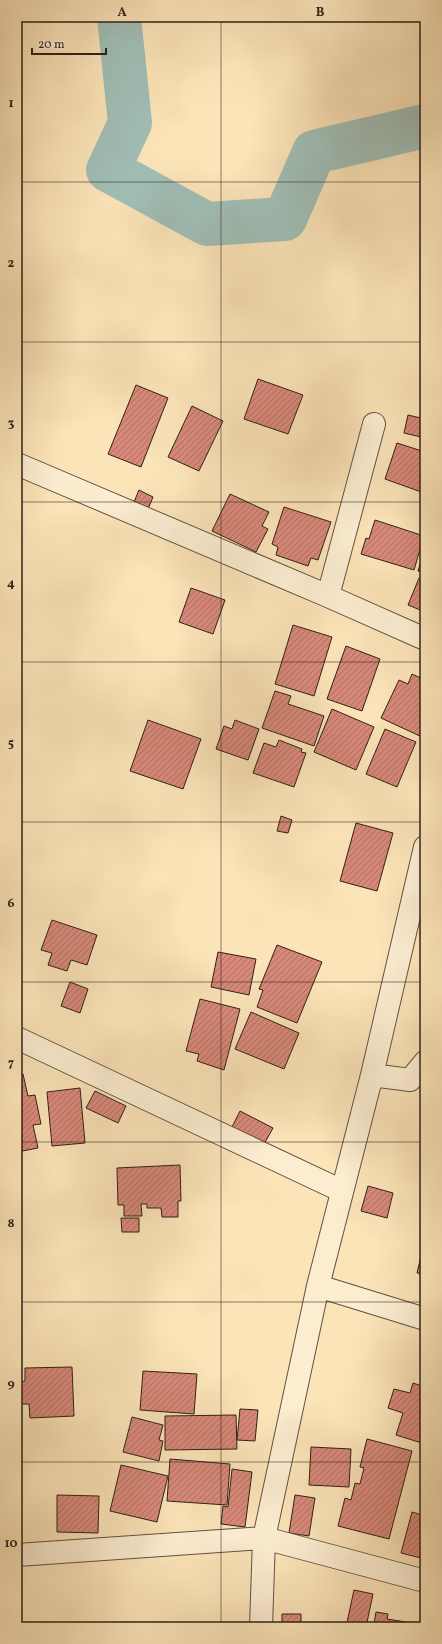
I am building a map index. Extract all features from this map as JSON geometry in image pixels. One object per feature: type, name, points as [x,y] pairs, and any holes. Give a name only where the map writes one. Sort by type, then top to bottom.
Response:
[{"type":"street","points":[[328,596],[374,424]]},
{"type":"street","points":[[17,464],[328,596],[425,639]]},
{"type":"street","points":[[261,1627],[264,1538],[318,1286],[372,1075],[425,847]]},
{"type":"street","points":[[17,1038],[342,1191]]},
{"type":"street","points":[[372,1075],[410,1080],[425,1062]]},
{"type":"street","points":[[318,1286],[425,1319]]},
{"type":"street","points":[[17,1555],[264,1538],[425,1581]]},
{"type":"building","points":[[258,379],[303,395],[288,434],[244,419]]},
{"type":"building","points":[[136,385],[168,398],[141,467],[108,454]]},
{"type":"building","points":[[192,406],[223,421],[199,471],[168,457]]},
{"type":"building","points":[[408,415],[425,419],[425,438],[404,433]]},
{"type":"building","points":[[397,443],[425,452],[424,493],[385,479]]},
{"type":"building","points":[[139,490],[153,497],[148,509],[134,502]]},
{"type":"building","points":[[230,494],[269,512],[262,526],[268,529],[256,552],[212,531]]},
{"type":"building","points":[[284,507],[331,522],[318,560],[311,558],[308,566],[276,555],[278,547],[272,544]]},
{"type":"building","points":[[375,520],[424,536],[414,570],[361,554],[366,538],[369,539]]},
{"type":"building","points":[[425,548],[425,574],[418,571]]},
{"type":"building","points":[[419,578],[425,581],[425,612],[408,605]]},
{"type":"building","points":[[191,588],[225,600],[213,634],[179,622]]},
{"type":"building","points":[[293,625],[332,637],[314,696],[275,684]]},
{"type":"building","points":[[346,646],[380,659],[362,711],[327,699]]},
{"type":"building","points":[[412,674],[425,680],[425,732],[422,737],[381,718],[399,680],[408,684]]},
{"type":"building","points":[[275,691],[291,696],[288,704],[324,716],[314,746],[262,728]]},
{"type":"building","points":[[332,709],[374,727],[356,770],[314,752]]},
{"type":"building","points":[[148,720],[201,739],[183,789],[130,771]]},
{"type":"building","points":[[235,720],[259,729],[248,760],[216,749],[224,726],[232,729]]},
{"type":"building","points":[[385,729],[416,742],[397,787],[366,774]]},
{"type":"building","points":[[279,740],[302,749],[301,752],[306,753],[294,787],[253,773],[264,743],[276,747]]},
{"type":"building","points":[[281,816],[292,820],[288,833],[277,831]]},
{"type":"building","points":[[356,823],[393,833],[377,891],[340,881]]},
{"type":"building","points":[[52,920],[97,935],[87,965],[71,960],[67,971],[48,965],[52,953],[41,950]]},
{"type":"building","points":[[425,921],[425,935],[420,934]]},
{"type":"building","points":[[425,935],[425,947],[421,945]]},
{"type":"building","points":[[277,945],[322,962],[297,1023],[257,1007],[263,990],[259,989]]},
{"type":"building","points":[[218,952],[256,959],[249,995],[211,987]]},
{"type":"building","points":[[70,982],[88,989],[80,1013],[61,1006]]},
{"type":"building","points":[[200,999],[240,1009],[224,1070],[197,1061],[199,1054],[186,1051]]},
{"type":"building","points":[[251,1012],[299,1033],[284,1069],[235,1049]]},
{"type":"building","points":[[23,1074],[28,1096],[35,1095],[41,1124],[33,1125],[38,1148],[17,1152],[17,1075]]},
{"type":"building","points":[[80,1088],[85,1143],[52,1146],[47,1092]]},
{"type":"building","points":[[95,1091],[126,1106],[118,1123],[86,1108]]},
{"type":"building","points":[[240,1111],[273,1128],[263,1146],[231,1129]]},
{"type":"building","points":[[180,1165],[181,1201],[178,1201],[178,1217],[162,1217],[161,1208],[147,1208],[147,1204],[141,1204],[142,1216],[124,1216],[124,1205],[118,1205],[117,1168]]},
{"type":"building","points":[[368,1186],[393,1193],[387,1218],[361,1211]]},
{"type":"building","points":[[121,1218],[139,1218],[139,1232],[122,1232]]},
{"type":"building","points":[[425,1239],[425,1274],[417,1273]]},
{"type":"building","points":[[72,1367],[74,1416],[30,1418],[29,1404],[21,1404],[20,1382],[25,1381],[25,1368]]},
{"type":"building","points":[[143,1371],[197,1374],[194,1414],[140,1410]]},
{"type":"building","points":[[413,1383],[425,1387],[425,1444],[396,1435],[403,1413],[388,1408],[394,1389],[410,1393]]},
{"type":"building","points":[[240,1409],[258,1410],[255,1441],[237,1440]]},
{"type":"building","points":[[236,1415],[237,1449],[165,1450],[165,1416]]},
{"type":"building","points":[[132,1417],[163,1425],[159,1440],[163,1441],[159,1461],[123,1452]]},
{"type":"building","points":[[367,1439],[412,1451],[389,1539],[338,1526],[345,1498],[351,1500],[355,1483],[360,1484],[364,1468],[360,1467]]},
{"type":"building","points":[[311,1447],[351,1449],[349,1487],[309,1485]]},
{"type":"building","points":[[170,1459],[230,1464],[227,1505],[167,1501]]},
{"type":"building","points":[[121,1465],[168,1476],[157,1522],[110,1511]]},
{"type":"building","points":[[232,1469],[252,1472],[245,1527],[221,1524],[223,1506],[228,1507]]},
{"type":"building","points":[[57,1495],[99,1496],[98,1533],[57,1532]]},
{"type":"building","points":[[295,1495],[315,1498],[309,1536],[289,1533]]},
{"type":"building","points":[[412,1512],[425,1516],[425,1542],[421,1558],[401,1553]]},
{"type":"building","points":[[354,1590],[373,1594],[366,1627],[346,1627]]},
{"type":"building","points":[[376,1612],[388,1614],[387,1619],[406,1622],[405,1627],[367,1627],[367,1623],[374,1624]]},
{"type":"building","points":[[282,1614],[301,1614],[301,1627],[282,1627]]},
{"type":"waterway","points":[[119,17],[130,123],[108,170],[207,224],[285,219],[314,152],[425,126]]}]
